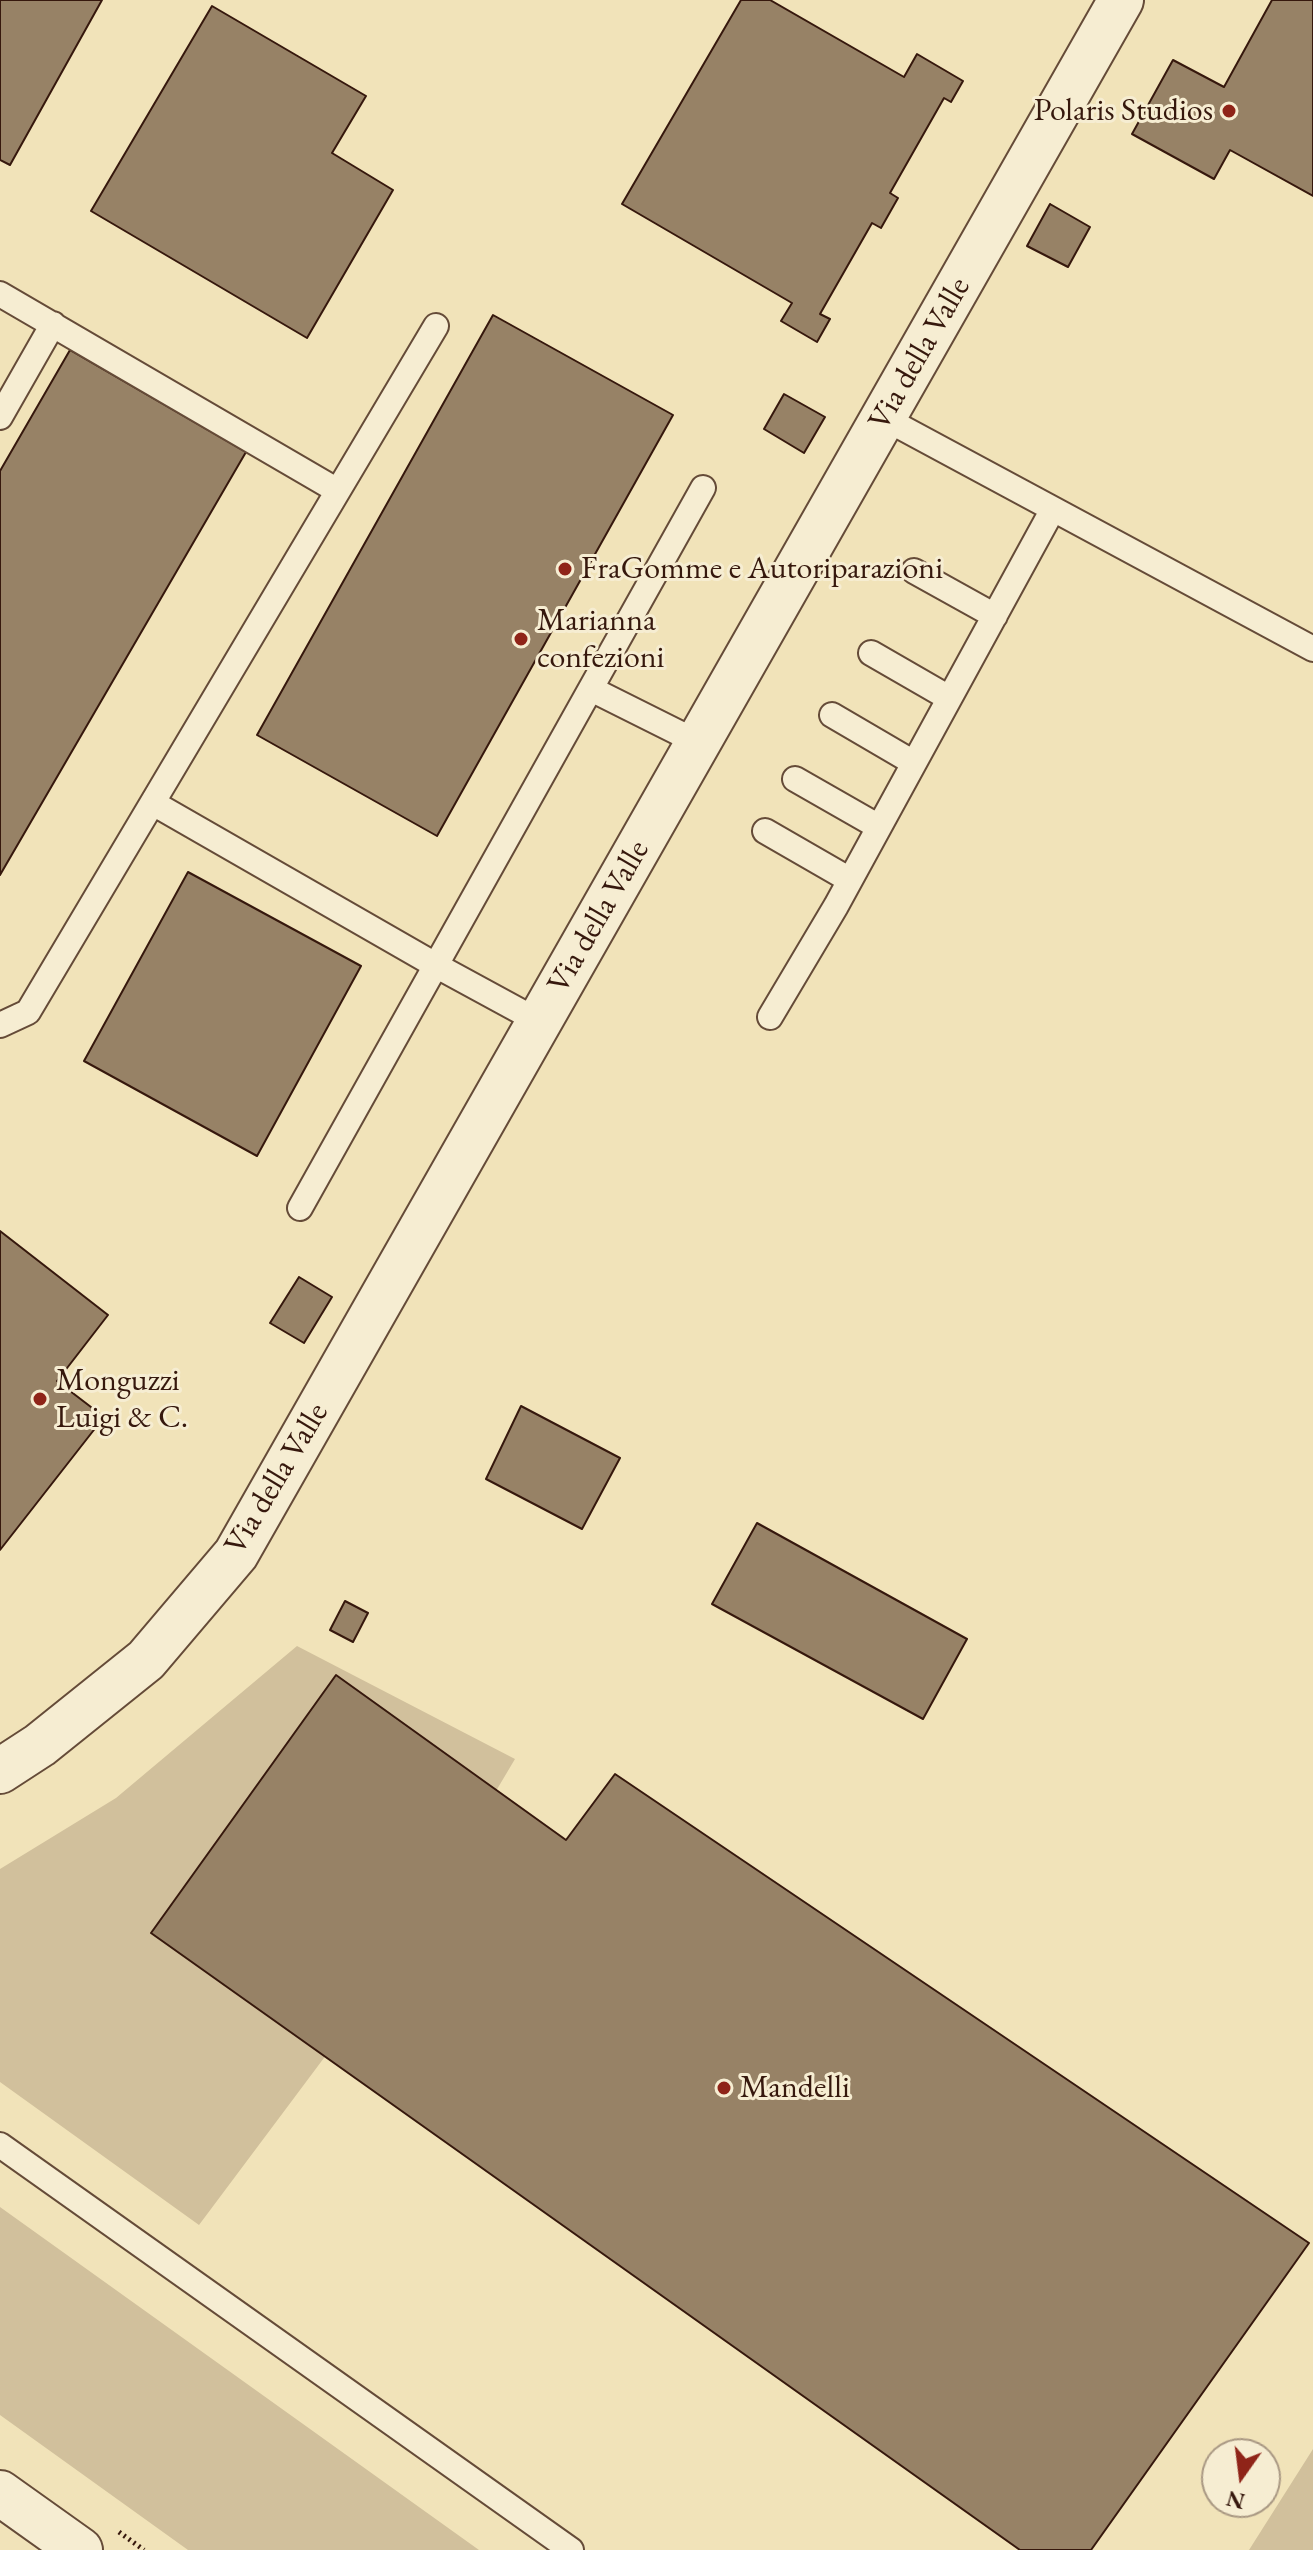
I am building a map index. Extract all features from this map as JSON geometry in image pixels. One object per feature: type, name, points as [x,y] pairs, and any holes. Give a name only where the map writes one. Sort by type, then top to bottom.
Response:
[{"type":"street","name":"Via della Valle","points":[[0,1771],[40,1745],[146,1660],[236,1554],[1121,0]]},
{"type":"street","points":[[0,2493],[80,2550]]},
{"type":"lane","points":[[0,294],[338,491]]},
{"type":"lane","points":[[0,417],[53,324]]},
{"type":"lane","points":[[0,1025],[28,1012],[436,326]]},
{"type":"lane","points":[[884,418],[1313,649]]},
{"type":"lane","points":[[300,1208],[703,488]]},
{"type":"lane","points":[[770,1017],[850,880],[1053,509]]},
{"type":"lane","points":[[914,571],[995,616]]},
{"type":"lane","points":[[871,653],[949,698]]},
{"type":"lane","points":[[591,689],[699,743]]},
{"type":"lane","points":[[832,715],[914,763]]},
{"type":"lane","points":[[795,779],[879,827]]},
{"type":"lane","points":[[153,803],[540,1022]]},
{"type":"lane","points":[[765,831],[850,880]]},
{"type":"lane","points":[[0,2145],[555,2546]]},
{"type":"shaded area","points":[[297,1646],[515,1759],[389,1971],[199,2225],[0,2082],[0,1869],[116,1798]]},
{"type":"shaded area","points":[[0,2207],[479,2550],[188,2550],[0,2415]]},
{"type":"shaded area","points":[[1313,2449],[1313,2550],[1249,2550],[1269,2518],[1281,2518],[1281,2500]]},
{"type":"building","points":[[0,0],[102,0],[10,165],[0,160]]},
{"type":"building","points":[[741,0],[770,0],[904,77],[917,54],[963,81],[951,102],[944,98],[890,193],[898,198],[881,228],[872,223],[820,314],[830,319],[817,342],[781,321],[792,303],[622,204]]},
{"type":"building","name":"Polaris Studios","points":[[1272,0],[1313,0],[1313,196],[1230,150],[1214,179],[1132,134],[1173,60],[1224,87]]},
{"type":"building","points":[[212,6],[366,96],[332,153],[393,190],[307,338],[91,211]]},
{"type":"building","points":[[1050,204],[1090,227],[1068,267],[1027,246]]},
{"type":"building","points":[[493,315],[673,415],[437,836],[257,735]]},
{"type":"building","points":[[70,350],[246,452],[0,875],[0,471]]},
{"type":"building","points":[[784,394],[825,417],[804,453],[764,429]]},
{"type":"building","points":[[188,872],[361,966],[257,1156],[84,1061]]},
{"type":"building","name":"Monguzzi Luigi & C.","points":[[0,1231],[108,1315],[57,1381],[104,1417],[0,1550]]},
{"type":"building","points":[[299,1277],[332,1297],[304,1343],[270,1323]]},
{"type":"building","points":[[521,1406],[620,1458],[582,1529],[486,1479]]},
{"type":"building","points":[[757,1523],[967,1639],[923,1719],[712,1604]]},
{"type":"building","points":[[345,1601],[368,1613],[353,1642],[330,1630]]},
{"type":"building","name":"Mandelli","points":[[336,1675],[566,1840],[615,1774],[1309,2243],[1091,2550],[1020,2550],[151,1933]]},
{"type":"place","name":"Polaris Studios","points":[[1229,111]]},
{"type":"place","name":"FraGomme e Autoriparazioni","points":[[565,569]]},
{"type":"place","name":"Marianna confezioni","points":[[521,639]]},
{"type":"place","name":"Monguzzi Luigi & C.","points":[[40,1399]]},
{"type":"place","name":"Mandelli","points":[[724,2088]]}]
